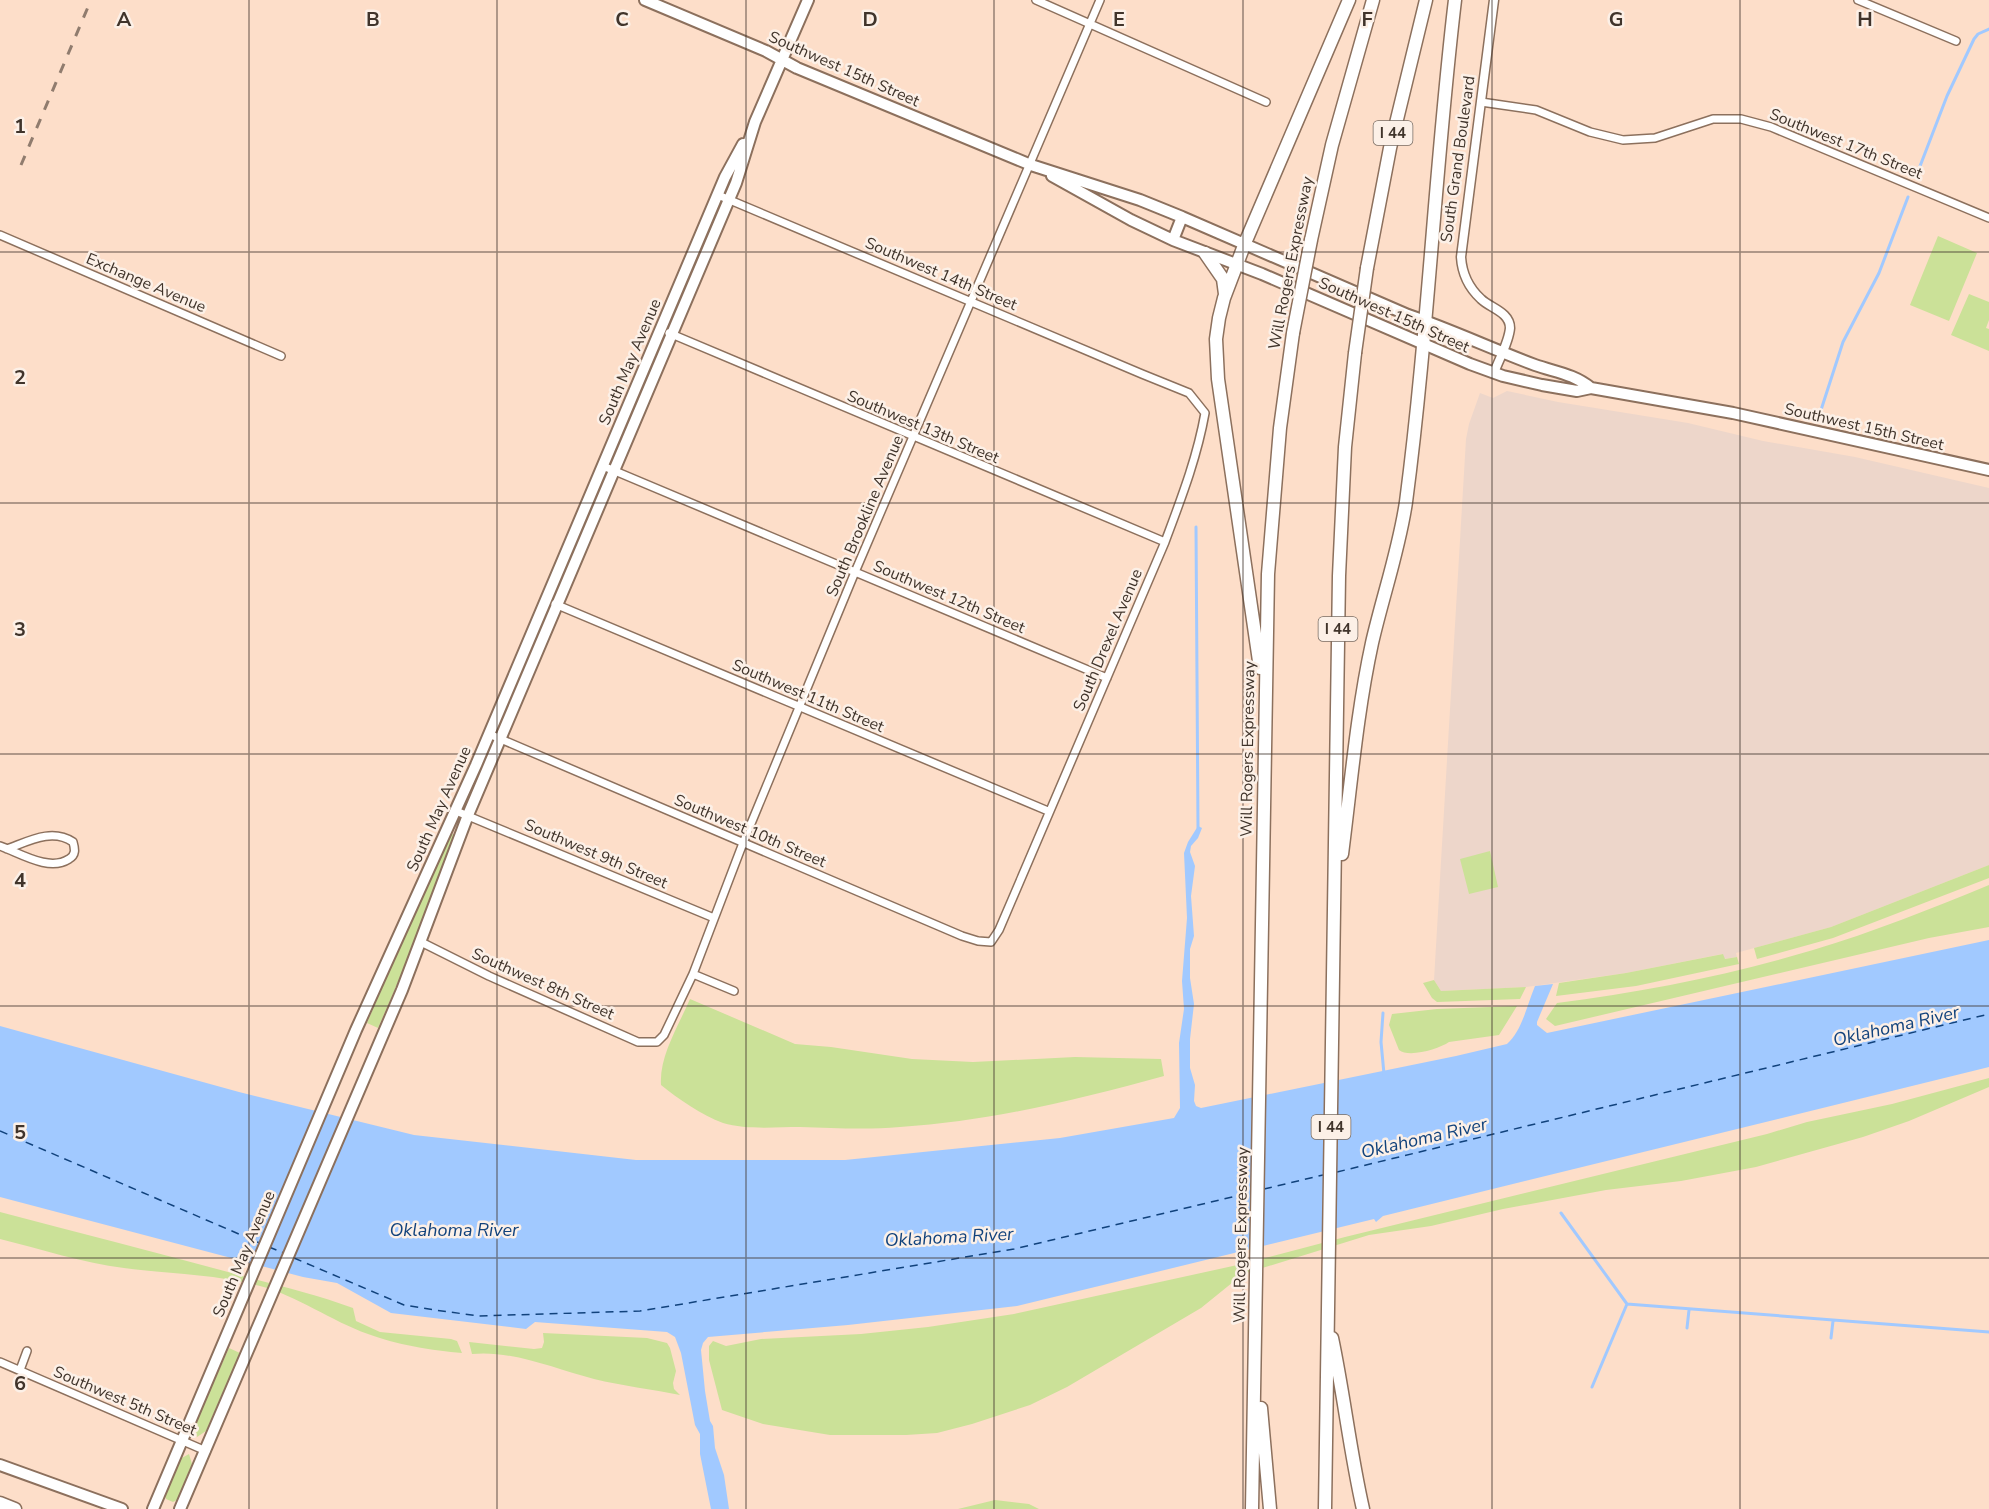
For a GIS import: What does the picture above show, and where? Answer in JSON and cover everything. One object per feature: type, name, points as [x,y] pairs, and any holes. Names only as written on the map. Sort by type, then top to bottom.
[{"type":"highway","points":[[1265,696],[1217,370],[1216,339],[1224,298],[1236,265],[1349,0]]},
{"type":"highway","name":"Will Rogers Expressway","points":[[1252,1509],[1265,696],[1273,492],[1293,333],[1311,240],[1338,124],[1373,0]]},
{"type":"highway","name":"I 44","points":[[1325,1509],[1341,527],[1346,447],[1355,353],[1367,268],[1389,148],[1426,0]]},
{"type":"highway","points":[[1335,906],[1368,668],[1402,526],[1425,320],[1455,0]]},
{"type":"highway","points":[[1205,253],[1223,279],[1224,298]]},
{"type":"highway","points":[[1327,1314],[1363,1509]]},
{"type":"highway","points":[[1256,1356],[1270,1509]]},
{"type":"highway","points":[[1245,1509],[1253,1454]]},
{"type":"highway","points":[[0,1503],[15,1509]]},
{"type":"main road","name":"Southwest 15th Street","points":[[645,0],[797,68],[1031,165],[1140,200],[1502,352],[1535,365],[1580,378],[1591,388]]},
{"type":"main road","name":"South May Avenue","points":[[153,1509],[356,1030],[456,811],[718,195],[755,122],[808,0]]},
{"type":"main road","name":"South May Avenue","points":[[180,1509],[382,1036],[421,942],[468,816],[729,200],[755,122]]},
{"type":"main road","name":"Southwest 15th Street","points":[[1031,165],[1131,220],[1173,240],[1262,274],[1494,373],[1577,391],[1591,388],[1733,413],[1989,470]]},
{"type":"main road","points":[[1173,240],[1182,217]]},
{"type":"main road","points":[[0,1465],[122,1509]]},
{"type":"street","points":[[1036,0],[1266,102]]},
{"type":"street","name":"South Brookline Avenue","points":[[657,1042],[667,1031],[693,974],[743,843],[855,572],[973,302],[1100,0]]},
{"type":"street","name":"South Grand Boulevard","points":[[1494,0],[1461,248],[1461,265],[1467,281],[1479,298],[1504,314],[1508,320],[1510,331],[1494,373]]},
{"type":"street","points":[[1858,0],[1956,41]]},
{"type":"street","name":"Southwest 17th Street","points":[[1481,102],[1536,110],[1590,132],[1623,140],[1655,138],[1713,119],[1752,121],[1989,218]]},
{"type":"street","name":"Southwest 14th Street","points":[[718,195],[1142,374]]},
{"type":"street","name":"Exchange Avenue","points":[[0,236],[281,356]]},
{"type":"street","name":"Southwest 13th Street","points":[[660,330],[1165,542]]},
{"type":"street","name":"South Drexel Avenue","points":[[991,942],[999,930],[1048,811],[1107,678],[1190,477],[1204,413],[1189,393],[1142,374]]},
{"type":"street","name":"Southwest 12th Street","points":[[603,466],[1107,678]]},
{"type":"street","name":"Southwest 11th Street","points":[[546,600],[1048,811]]},
{"type":"street","name":"Southwest 10th Street","points":[[489,734],[962,936],[991,942]]},
{"type":"street","name":"Southwest 9th Street","points":[[456,811],[714,918]]},
{"type":"street","points":[[57,834],[73,842],[75,848],[68,860],[50,863],[4,848],[57,834]]},
{"type":"street","name":"Southwest 8th Street","points":[[421,942],[489,976],[638,1042],[657,1042]]},
{"type":"street","points":[[693,974],[734,991]]},
{"type":"street","points":[[20,1370],[27,1351]]},
{"type":"street","name":"Southwest 5th Street","points":[[0,1362],[206,1451]]},
{"type":"shaded area","points":[[1507,391],[1558,402],[1688,423],[1763,441],[1855,457],[1989,488],[1989,865],[1831,927],[1736,953],[1737,957],[1724,959],[1722,954],[1626,973],[1526,987],[1441,991],[1434,980],[1466,439],[1480,393],[1493,398]]},
{"type":"green space","points":[[1938,236],[1977,253],[1949,321],[1910,305]]},
{"type":"green space","points":[[1969,294],[1989,302],[1989,320],[1986,328],[1989,329],[1989,351],[1951,335]]},
{"type":"green space","points":[[453,834],[455,837],[378,1028],[367,1023],[407,929],[450,835]]},
{"type":"green space","points":[[1490,851],[1498,887],[1469,894],[1460,859]]},
{"type":"green space","points":[[1989,865],[1989,878],[1833,938],[1757,959],[1754,948],[1831,927]]},
{"type":"green space","points":[[1989,885],[1989,927],[1929,938],[1555,1026],[1546,1019],[1557,1003],[1686,982],[1781,959],[1880,928]]},
{"type":"green space","points":[[1723,954],[1725,959],[1737,957],[1739,964],[1636,986],[1556,996],[1559,983],[1626,973]]},
{"type":"green space","points":[[1434,980],[1441,991],[1526,987],[1520,999],[1437,1002],[1423,983]]},
{"type":"green space","points":[[690,999],[795,1044],[912,1059],[973,1062],[1075,1057],[1161,1059],[1164,1076],[1000,1115],[934,1124],[863,1129],[741,1127],[715,1120],[661,1085],[666,1052]]},
{"type":"green space","points":[[1517,1006],[1499,1035],[1449,1042],[1417,1053],[1399,1050],[1389,1025],[1392,1014],[1437,1009]]},
{"type":"green space","points":[[1989,1078],[1989,1087],[1909,1121],[1863,1137],[1756,1167],[1681,1181],[1606,1190],[1503,1209],[1431,1226],[1369,1235],[1243,1274],[1201,1308],[1067,1387],[1030,1405],[937,1433],[830,1435],[763,1424],[722,1410],[709,1360],[709,1346],[713,1341],[726,1346],[761,1339],[861,1334],[928,1327],[1014,1314],[1242,1264]]},
{"type":"green space","points":[[0,1212],[324,1298],[353,1308],[356,1321],[380,1332],[451,1339],[457,1341],[462,1353],[439,1351],[378,1338],[354,1329],[288,1296],[260,1286],[209,1277],[109,1266],[0,1239]]},
{"type":"green space","points":[[543,1333],[647,1338],[667,1343],[676,1371],[674,1389],[680,1395],[615,1384],[534,1361],[503,1355],[472,1354],[469,1342],[534,1349],[542,1348]]},
{"type":"green space","points":[[229,1348],[240,1353],[206,1431],[197,1437],[195,1424]]},
{"type":"green space","points":[[189,1454],[192,1464],[177,1500],[173,1502],[165,1496],[180,1459]]},
{"type":"green space","points":[[995,1500],[1029,1504],[1039,1509],[958,1509]]},
{"type":"water","name":"Oklahoma River","points":[[1198,826],[1202,828],[1190,852],[1195,866],[1191,896],[1194,936],[1190,949],[1190,978],[1194,1004],[1190,1039],[1190,1068],[1195,1085],[1194,1101],[1196,1106],[1201,1108],[1507,1044],[1517,1032],[1535,986],[1553,984],[1537,1022],[1537,1025],[1547,1033],[1989,940],[1989,1067],[1383,1216],[1376,1222],[1374,1219],[1017,1306],[848,1325],[708,1337],[701,1350],[705,1391],[710,1421],[713,1426],[715,1448],[724,1475],[729,1509],[711,1509],[700,1454],[700,1434],[695,1425],[681,1353],[675,1337],[667,1332],[535,1322],[526,1329],[391,1313],[337,1283],[303,1277],[0,1197],[0,1026],[239,1092],[414,1135],[636,1160],[845,1160],[1060,1138],[1174,1118],[1180,1108],[1179,1043],[1184,1009],[1182,981],[1187,918],[1184,853]]},
{"type":"waterway","points":[[1917,174],[1947,96],[1974,39],[1978,34],[1989,29]]},
{"type":"waterway","points":[[1821,410],[1843,342],[1879,273],[1908,197]]},
{"type":"waterway","points":[[1196,527],[1198,828]]},
{"type":"waterway","points":[[1383,1013],[1381,1042],[1384,1074]]},
{"type":"waterway","points":[[1561,1213],[1627,1304],[1989,1332]]},
{"type":"waterway","points":[[1592,1387],[1627,1304]]},
{"type":"waterway","points":[[1687,1328],[1689,1310]]},
{"type":"waterway","points":[[1831,1338],[1833,1321]]},
{"type":"ferry route","points":[[1337,1172],[1989,1014]]},
{"type":"ferry route","points":[[0,1131],[262,1244]]},
{"type":"ferry route","points":[[1264,1189],[1323,1175]]},
{"type":"ferry route","points":[[294,1258],[404,1305],[435,1310],[479,1316],[640,1311],[1014,1249],[1253,1192]]},
{"type":"ferry route","points":[[269,1247],[284,1253]]},
{"type":"railway","points":[[21,165],[91,0]]}]
